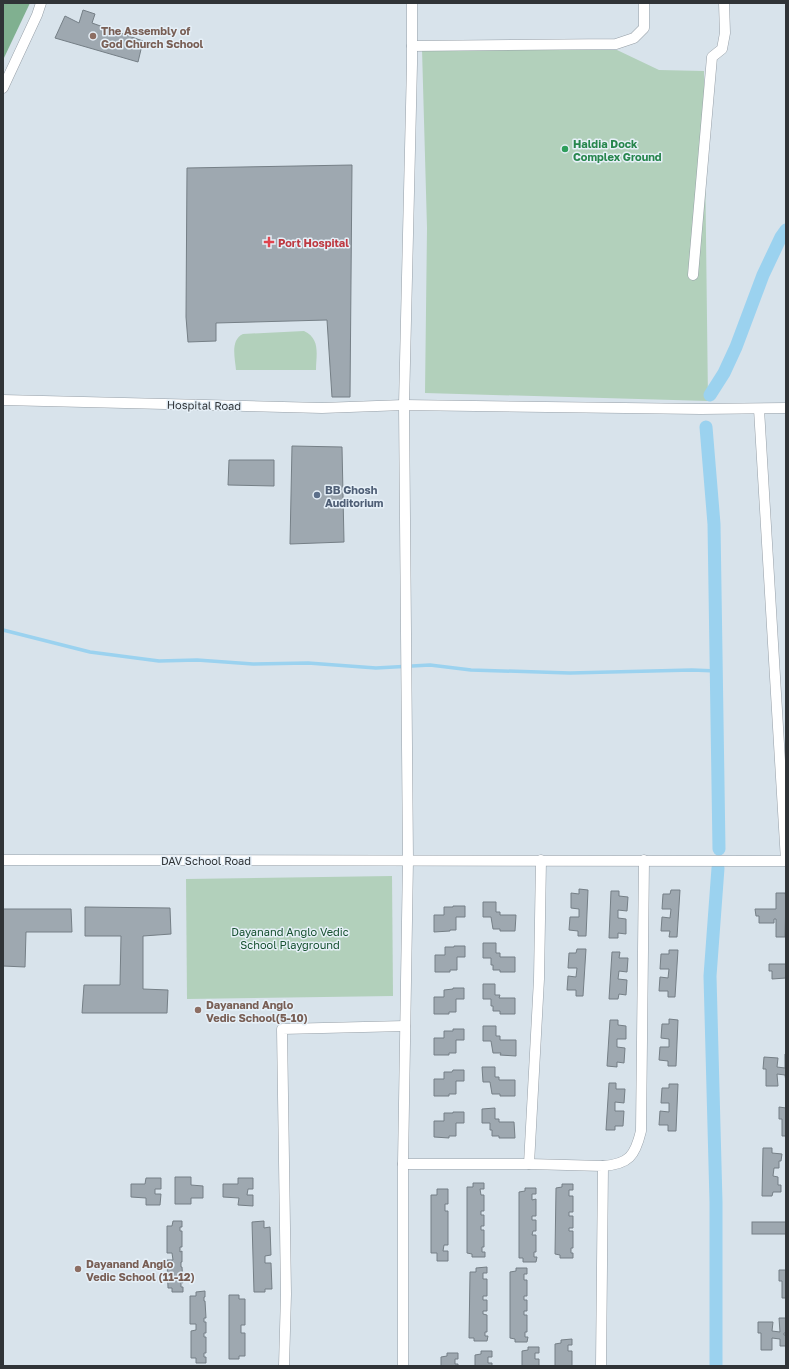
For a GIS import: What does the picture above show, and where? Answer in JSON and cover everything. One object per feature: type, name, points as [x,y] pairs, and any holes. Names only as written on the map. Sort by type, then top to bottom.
[{"type":"street","points":[[3,88],[42,3]]},
{"type":"street","points":[[403,1366],[402,1164],[408,860],[404,405],[412,3]]},
{"type":"street","points":[[412,46],[616,44],[634,38],[644,28],[644,3]]},
{"type":"street","points":[[693,275],[712,57],[722,50],[725,33],[724,3]]},
{"type":"street","name":"Hospital Road","points":[[3,400],[322,408],[404,405],[786,408]]},
{"type":"street","points":[[759,408],[786,861]]},
{"type":"street","name":"DAV School Road","points":[[3,860],[786,861]]},
{"type":"street","points":[[529,1164],[539,980],[541,860]]},
{"type":"street","points":[[402,1164],[529,1164],[603,1166],[623,1162],[632,1156],[637,1145],[640,1132],[644,860]]},
{"type":"street","points":[[284,1366],[286,1294],[282,1028],[405,1026]]},
{"type":"street","points":[[601,1366],[603,1166]]},
{"type":"green space","points":[[3,3],[30,3],[3,60]]},
{"type":"green space","name":"Haldia Dock Complex Ground","points":[[422,49],[617,50],[659,70],[704,71],[708,401],[425,393],[427,228]]},
{"type":"green space","points":[[304,331],[313,338],[315,343],[317,353],[316,370],[236,370],[234,350],[236,340],[243,334]]},
{"type":"green space","name":"Dayanand Anglo Vedic School Playground","points":[[392,876],[393,996],[187,999],[186,879]]},
{"type":"building","points":[[83,10],[95,14],[92,23],[143,41],[138,62],[55,38],[65,16],[79,23]]},
{"type":"building","name":"Port Hospital","points":[[352,165],[350,397],[332,397],[327,320],[216,323],[216,341],[188,342],[186,317],[187,168]]},
{"type":"building","name":"BB Ghosh Auditorium","points":[[292,446],[342,447],[344,542],[290,544]]},
{"type":"building","points":[[229,460],[274,460],[274,486],[228,485]]},
{"type":"building","points":[[579,889],[588,890],[586,936],[578,936],[578,931],[569,930],[570,917],[579,917],[579,909],[571,908],[571,893],[579,894]]},
{"type":"building","points":[[671,890],[680,890],[677,937],[669,937],[670,931],[661,931],[662,917],[670,918],[671,909],[662,909],[663,894],[670,894]]},
{"type":"building","points":[[611,891],[619,891],[619,896],[628,897],[627,911],[618,910],[618,918],[626,919],[626,934],[618,933],[618,938],[609,938]]},
{"type":"building","points":[[776,893],[785,893],[786,897],[785,937],[776,937],[776,919],[774,919],[774,923],[759,923],[759,916],[756,916],[755,909],[776,909]]},
{"type":"building","points":[[483,902],[496,902],[496,912],[500,912],[500,915],[516,915],[515,931],[500,931],[500,929],[493,929],[491,917],[483,917]]},
{"type":"building","points":[[465,906],[465,917],[456,917],[456,930],[434,932],[434,915],[444,915],[444,907]]},
{"type":"building","points":[[85,907],[170,908],[171,934],[143,936],[143,989],[168,990],[167,1013],[82,1013],[84,985],[120,985],[121,936],[85,936]]},
{"type":"building","points":[[3,909],[71,909],[72,932],[26,932],[25,967],[3,966]]},
{"type":"building","points":[[483,943],[496,943],[496,953],[500,953],[500,957],[515,957],[515,972],[500,972],[500,970],[493,970],[491,958],[483,958]]},
{"type":"building","points":[[465,946],[465,957],[457,957],[457,970],[450,970],[450,972],[435,972],[435,955],[445,955],[445,947]]},
{"type":"building","points":[[577,949],[586,949],[583,996],[576,996],[576,990],[567,990],[568,976],[576,977],[577,968],[568,968],[569,953],[576,953]]},
{"type":"building","points":[[669,950],[678,950],[675,997],[668,997],[668,991],[659,991],[660,977],[668,978],[669,969],[660,969],[661,954],[669,954]]},
{"type":"building","points":[[612,952],[620,952],[619,958],[628,958],[627,972],[619,971],[618,979],[627,980],[626,995],[619,994],[618,999],[609,999]]},
{"type":"building","points":[[769,964],[786,964],[786,978],[772,979],[772,971],[769,971]]},
{"type":"building","points":[[483,984],[495,984],[495,995],[500,995],[499,998],[515,998],[515,1014],[500,1014],[500,1011],[493,1011],[491,999],[483,999]]},
{"type":"building","points":[[464,988],[464,999],[456,999],[456,1012],[449,1012],[449,1014],[434,1014],[434,997],[444,997],[444,990]]},
{"type":"building","points":[[669,1019],[678,1020],[676,1066],[668,1066],[668,1061],[659,1060],[660,1047],[669,1047],[669,1039],[661,1038],[662,1024],[669,1024]]},
{"type":"building","points":[[610,1020],[618,1020],[618,1025],[626,1026],[626,1039],[617,1039],[617,1047],[625,1048],[624,1063],[617,1062],[617,1067],[607,1066]]},
{"type":"building","points":[[483,1026],[496,1026],[496,1036],[500,1036],[500,1040],[516,1040],[516,1056],[493,1053],[491,1041],[483,1041]]},
{"type":"building","points":[[453,1029],[464,1029],[464,1040],[456,1040],[456,1053],[449,1053],[449,1055],[434,1055],[434,1038],[444,1038],[444,1031],[453,1031]]},
{"type":"building","points":[[785,1054],[786,1082],[785,1075],[777,1074],[778,1086],[766,1086],[766,1069],[763,1069],[764,1057],[778,1058],[777,1067],[785,1068]]},
{"type":"building","points":[[482,1067],[495,1067],[495,1077],[499,1077],[499,1080],[515,1080],[515,1096],[500,1096],[500,1094],[492,1094],[490,1082],[483,1082]]},
{"type":"building","points":[[453,1070],[464,1070],[464,1081],[456,1081],[456,1094],[449,1094],[449,1096],[434,1096],[434,1079],[444,1079],[444,1072],[452,1072]]},
{"type":"building","points":[[609,1083],[616,1083],[616,1089],[625,1089],[624,1103],[615,1102],[615,1111],[624,1111],[623,1126],[615,1126],[615,1130],[606,1130]]},
{"type":"building","points":[[669,1084],[678,1084],[676,1131],[668,1131],[668,1125],[659,1125],[660,1111],[669,1112],[669,1103],[661,1103],[662,1088],[669,1088]]},
{"type":"building","points":[[779,1107],[786,1108],[786,1136],[782,1136],[782,1119],[779,1119]]},
{"type":"building","points":[[495,1108],[495,1119],[499,1119],[499,1122],[514,1122],[515,1138],[499,1138],[499,1136],[492,1136],[490,1123],[482,1123],[482,1109]]},
{"type":"building","points":[[464,1112],[464,1123],[456,1123],[456,1136],[449,1136],[449,1138],[434,1137],[434,1121],[444,1121],[444,1113]]},
{"type":"building","points":[[763,1148],[772,1148],[772,1153],[782,1154],[781,1161],[779,1161],[779,1168],[774,1168],[773,1176],[778,1177],[778,1185],[781,1185],[781,1192],[773,1192],[772,1196],[762,1196]]},
{"type":"building","points":[[175,1177],[191,1177],[191,1185],[203,1186],[203,1198],[191,1198],[191,1204],[175,1204]]},
{"type":"building","points":[[146,1178],[161,1178],[161,1189],[155,1189],[155,1194],[161,1194],[160,1205],[146,1205],[146,1198],[131,1197],[131,1184],[145,1184]]},
{"type":"building","points":[[238,1178],[253,1178],[253,1189],[248,1189],[247,1195],[253,1195],[253,1206],[238,1205],[239,1198],[223,1197],[223,1184],[238,1184]]},
{"type":"building","points":[[473,1183],[484,1183],[484,1189],[480,1189],[481,1195],[484,1195],[484,1211],[481,1211],[481,1215],[484,1215],[484,1226],[481,1226],[481,1230],[484,1230],[484,1247],[482,1247],[482,1252],[485,1252],[485,1257],[472,1257],[472,1254],[467,1253],[467,1187],[473,1187]]},
{"type":"building","points":[[562,1184],[573,1184],[573,1190],[569,1190],[569,1196],[573,1196],[573,1212],[569,1212],[569,1216],[573,1216],[573,1228],[569,1228],[569,1231],[573,1231],[573,1248],[571,1248],[571,1253],[573,1253],[573,1258],[560,1258],[560,1255],[555,1254],[556,1188],[562,1187]]},
{"type":"building","points":[[525,1188],[536,1188],[536,1194],[532,1194],[532,1200],[536,1199],[536,1216],[532,1216],[532,1220],[536,1220],[536,1231],[533,1231],[532,1235],[536,1235],[536,1252],[534,1252],[534,1257],[537,1257],[536,1262],[523,1262],[523,1258],[519,1258],[519,1192],[525,1191]]},
{"type":"building","points":[[437,1189],[448,1189],[448,1204],[445,1204],[445,1211],[448,1211],[448,1245],[444,1245],[443,1251],[448,1251],[448,1261],[437,1261],[437,1253],[431,1253],[431,1195],[437,1195]]},
{"type":"building","points":[[173,1221],[182,1221],[180,1231],[182,1231],[182,1247],[180,1247],[180,1252],[182,1251],[181,1267],[183,1283],[181,1282],[181,1287],[183,1287],[183,1292],[172,1292],[172,1288],[168,1288],[167,1260],[173,1260],[172,1253],[167,1253],[167,1226],[172,1226]]},
{"type":"building","points":[[264,1221],[264,1228],[270,1227],[271,1255],[265,1256],[265,1263],[271,1263],[272,1289],[265,1289],[265,1292],[254,1292],[252,1222]]},
{"type":"building","points":[[752,1222],[786,1222],[786,1234],[752,1234]]},
{"type":"building","points":[[487,1267],[487,1273],[483,1273],[483,1279],[487,1279],[487,1296],[483,1296],[483,1300],[487,1300],[487,1311],[483,1311],[483,1314],[487,1315],[487,1332],[485,1332],[485,1336],[488,1336],[487,1341],[474,1341],[474,1338],[469,1338],[470,1272],[476,1272],[476,1268]]},
{"type":"building","points":[[516,1268],[527,1268],[527,1274],[524,1274],[524,1280],[527,1280],[527,1296],[524,1296],[524,1300],[527,1300],[527,1311],[524,1311],[524,1315],[527,1315],[527,1332],[525,1332],[525,1337],[528,1337],[527,1342],[515,1342],[515,1339],[510,1338],[510,1272],[516,1271]]},
{"type":"building","points":[[779,1270],[786,1270],[786,1298],[782,1298],[782,1281],[779,1281]]},
{"type":"building","points":[[205,1291],[204,1301],[206,1318],[204,1318],[204,1322],[206,1322],[206,1333],[204,1333],[204,1337],[206,1337],[206,1353],[204,1353],[204,1357],[206,1357],[206,1363],[196,1363],[196,1358],[191,1358],[191,1331],[196,1330],[196,1324],[190,1324],[190,1296],[196,1296],[196,1292]]},
{"type":"building","points":[[229,1295],[239,1295],[239,1299],[245,1299],[245,1325],[241,1325],[241,1333],[245,1333],[245,1356],[239,1356],[239,1359],[229,1359]]},
{"type":"building","points":[[779,1318],[786,1318],[786,1333],[784,1333],[784,1335],[786,1335],[786,1346],[780,1346],[780,1339],[772,1338],[772,1350],[761,1350],[761,1333],[758,1333],[758,1322],[773,1322],[772,1331],[780,1332]]},
{"type":"building","points":[[572,1339],[572,1345],[568,1345],[568,1351],[572,1351],[572,1366],[555,1366],[555,1344],[561,1343],[561,1340]]},
{"type":"building","points":[[528,1347],[539,1347],[539,1353],[535,1353],[535,1359],[539,1359],[539,1366],[522,1366],[522,1351],[528,1350]]},
{"type":"building","points":[[481,1351],[492,1351],[492,1357],[488,1357],[488,1363],[492,1363],[492,1366],[475,1366],[475,1355],[481,1354]]},
{"type":"building","points":[[447,1353],[458,1353],[458,1359],[455,1359],[455,1364],[458,1364],[458,1366],[441,1366],[441,1357],[447,1356]]},
{"type":"waterway","points":[[710,395],[724,373],[736,347],[763,275],[781,237],[786,230]]},
{"type":"waterway","points":[[706,427],[714,524],[719,849]]},
{"type":"waterway","points":[[3,630],[90,652],[159,661],[197,660],[253,664],[308,663],[376,668],[430,665],[471,670],[570,673],[692,670],[717,671]]},
{"type":"waterway","points":[[716,1366],[716,1202],[710,976],[718,868]]},
{"type":"place","name":"The Assembly of God Church School","points":[[93,36]]},
{"type":"place","name":"Haldia Dock Complex Ground","points":[[565,149]]},
{"type":"place","name":"Port Hospital","points":[[269,242]]},
{"type":"place","name":"BB Ghosh Auditorium","points":[[317,495]]},
{"type":"place","name":"Dayanand Anglo Vedic School(5-10)","points":[[198,1010]]},
{"type":"place","name":"Dayanand Anglo Vedic School (11-12)","points":[[78,1269]]}]
